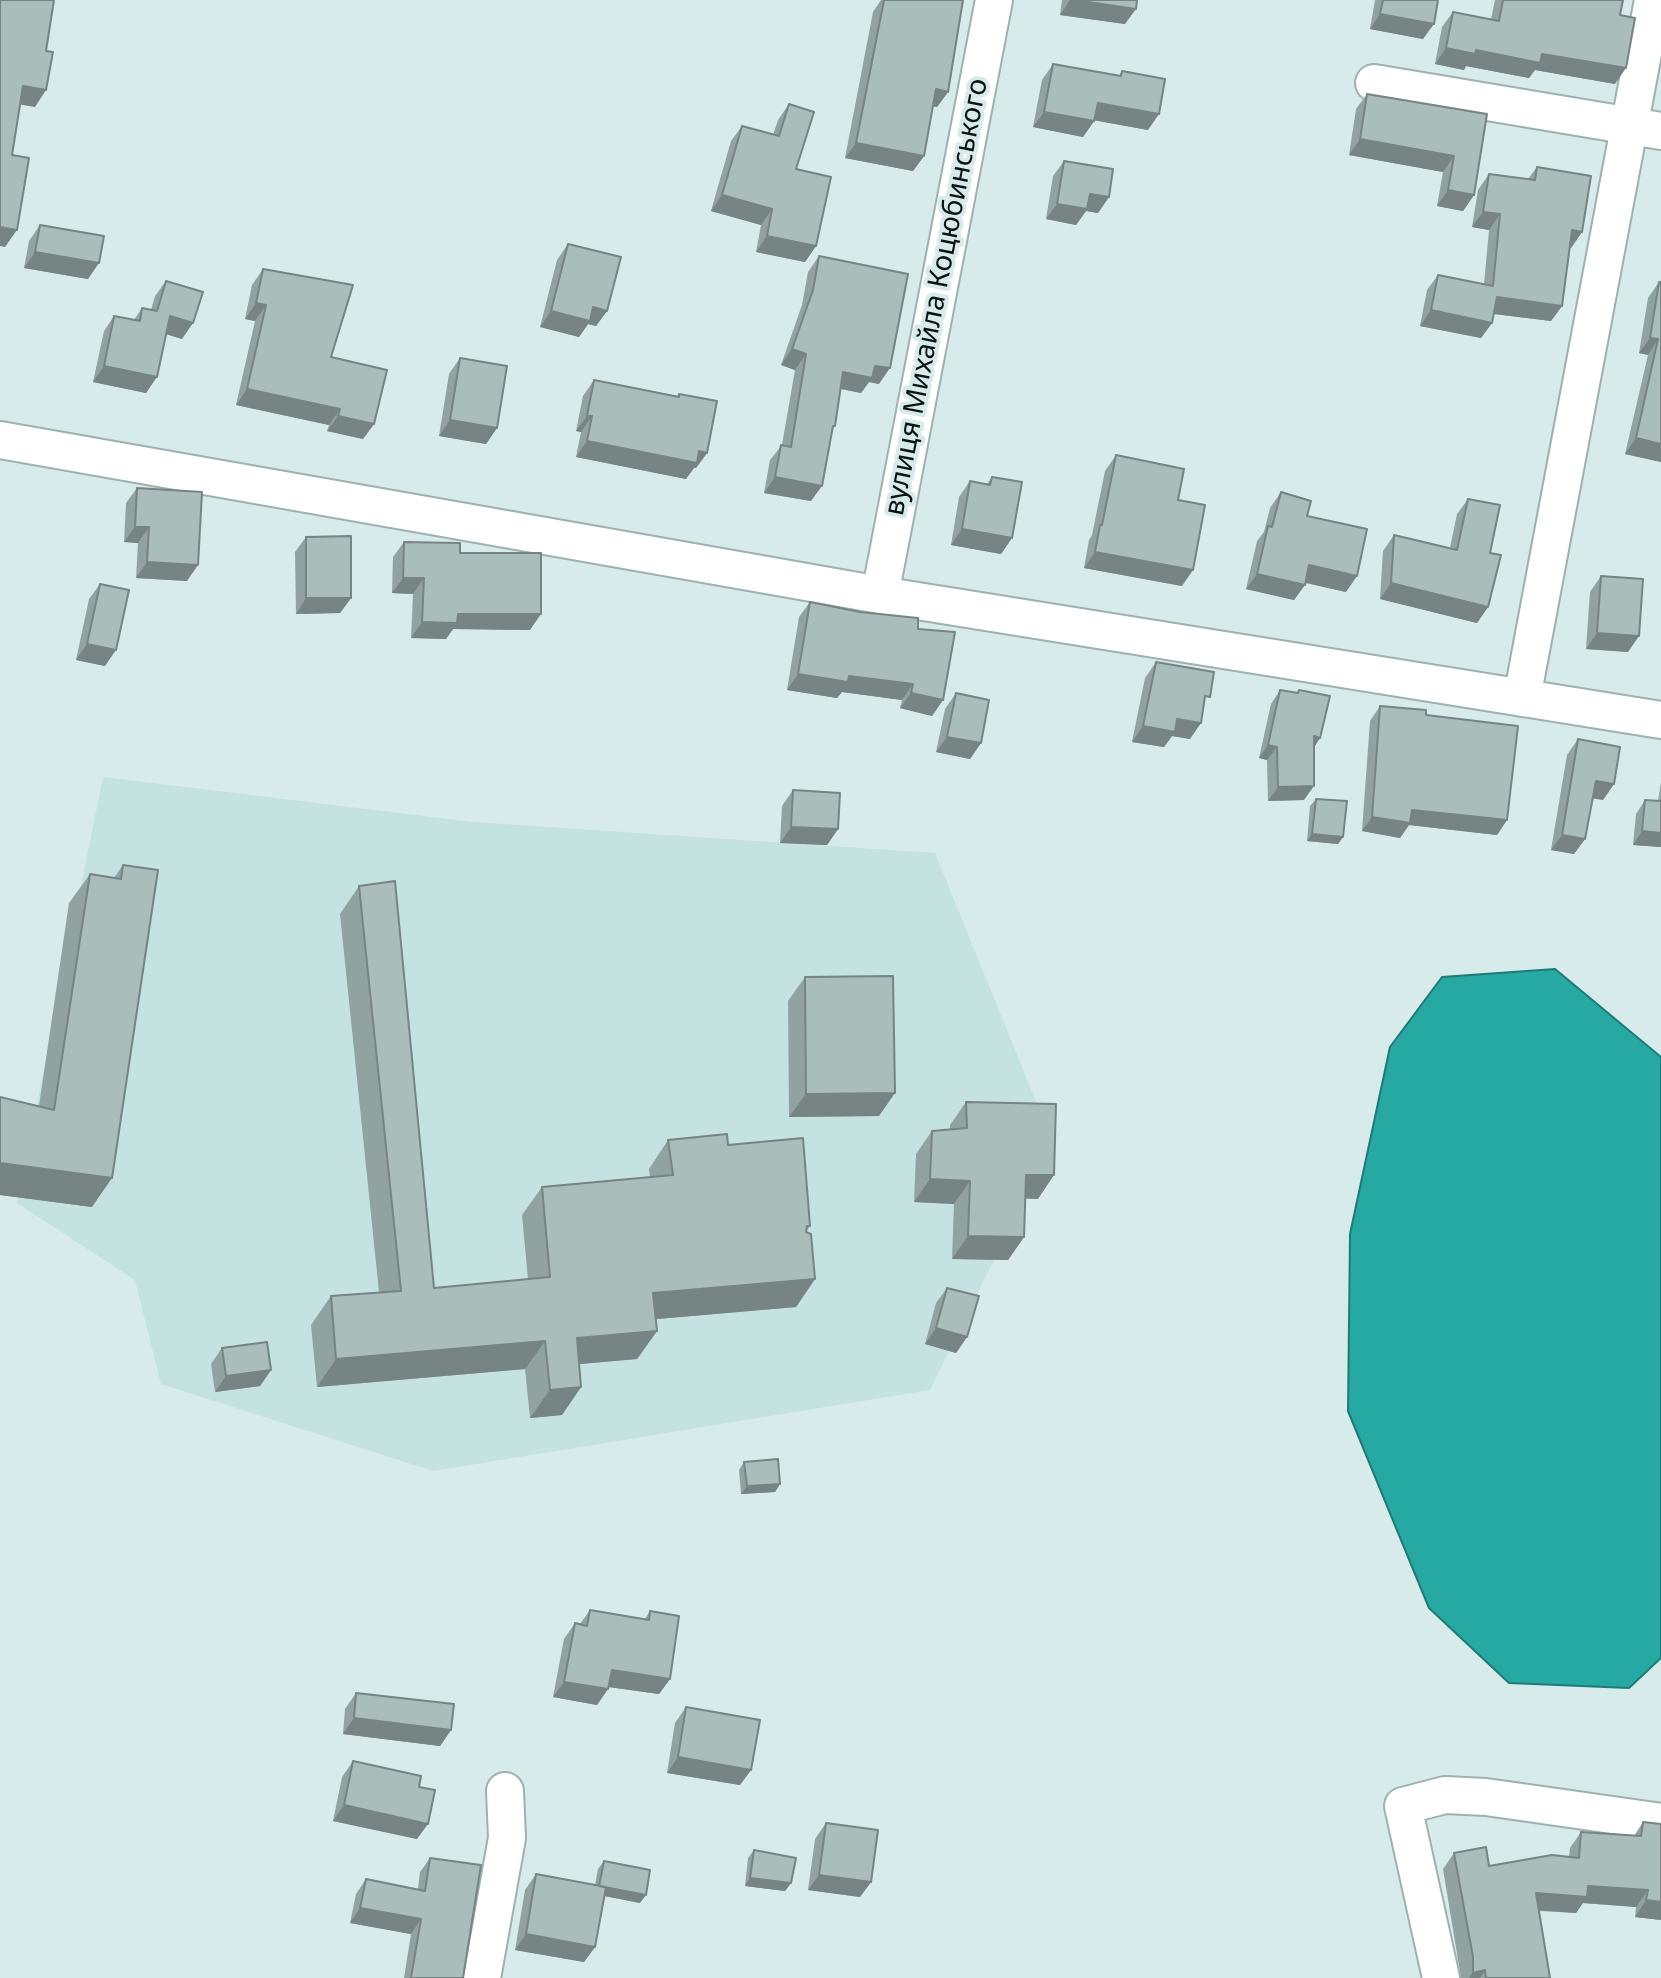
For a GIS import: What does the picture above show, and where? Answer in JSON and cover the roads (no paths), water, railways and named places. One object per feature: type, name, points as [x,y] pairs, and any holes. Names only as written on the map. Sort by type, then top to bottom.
[{"type":"street","name":"вулиця Михайла Коцюбинського","points":[[880,595],[994,0]]},
{"type":"street","points":[[1522,698],[1644,128],[1653,0]]},
{"type":"street","points":[[1374,83],[1644,128]]},
{"type":"street","points":[[0,440],[880,595],[1661,720]]},
{"type":"street","points":[[482,1978],[507,1838],[505,1791]]},
{"type":"street","points":[[1441,1978],[1403,1806],[1445,1795],[1486,1797],[1661,1822]]},
{"type":"water","points":[[1555,969],[1661,1057],[1661,1658],[1629,1688],[1509,1683],[1429,1608],[1348,1411],[1350,1234],[1390,1047],[1442,977]]}]
